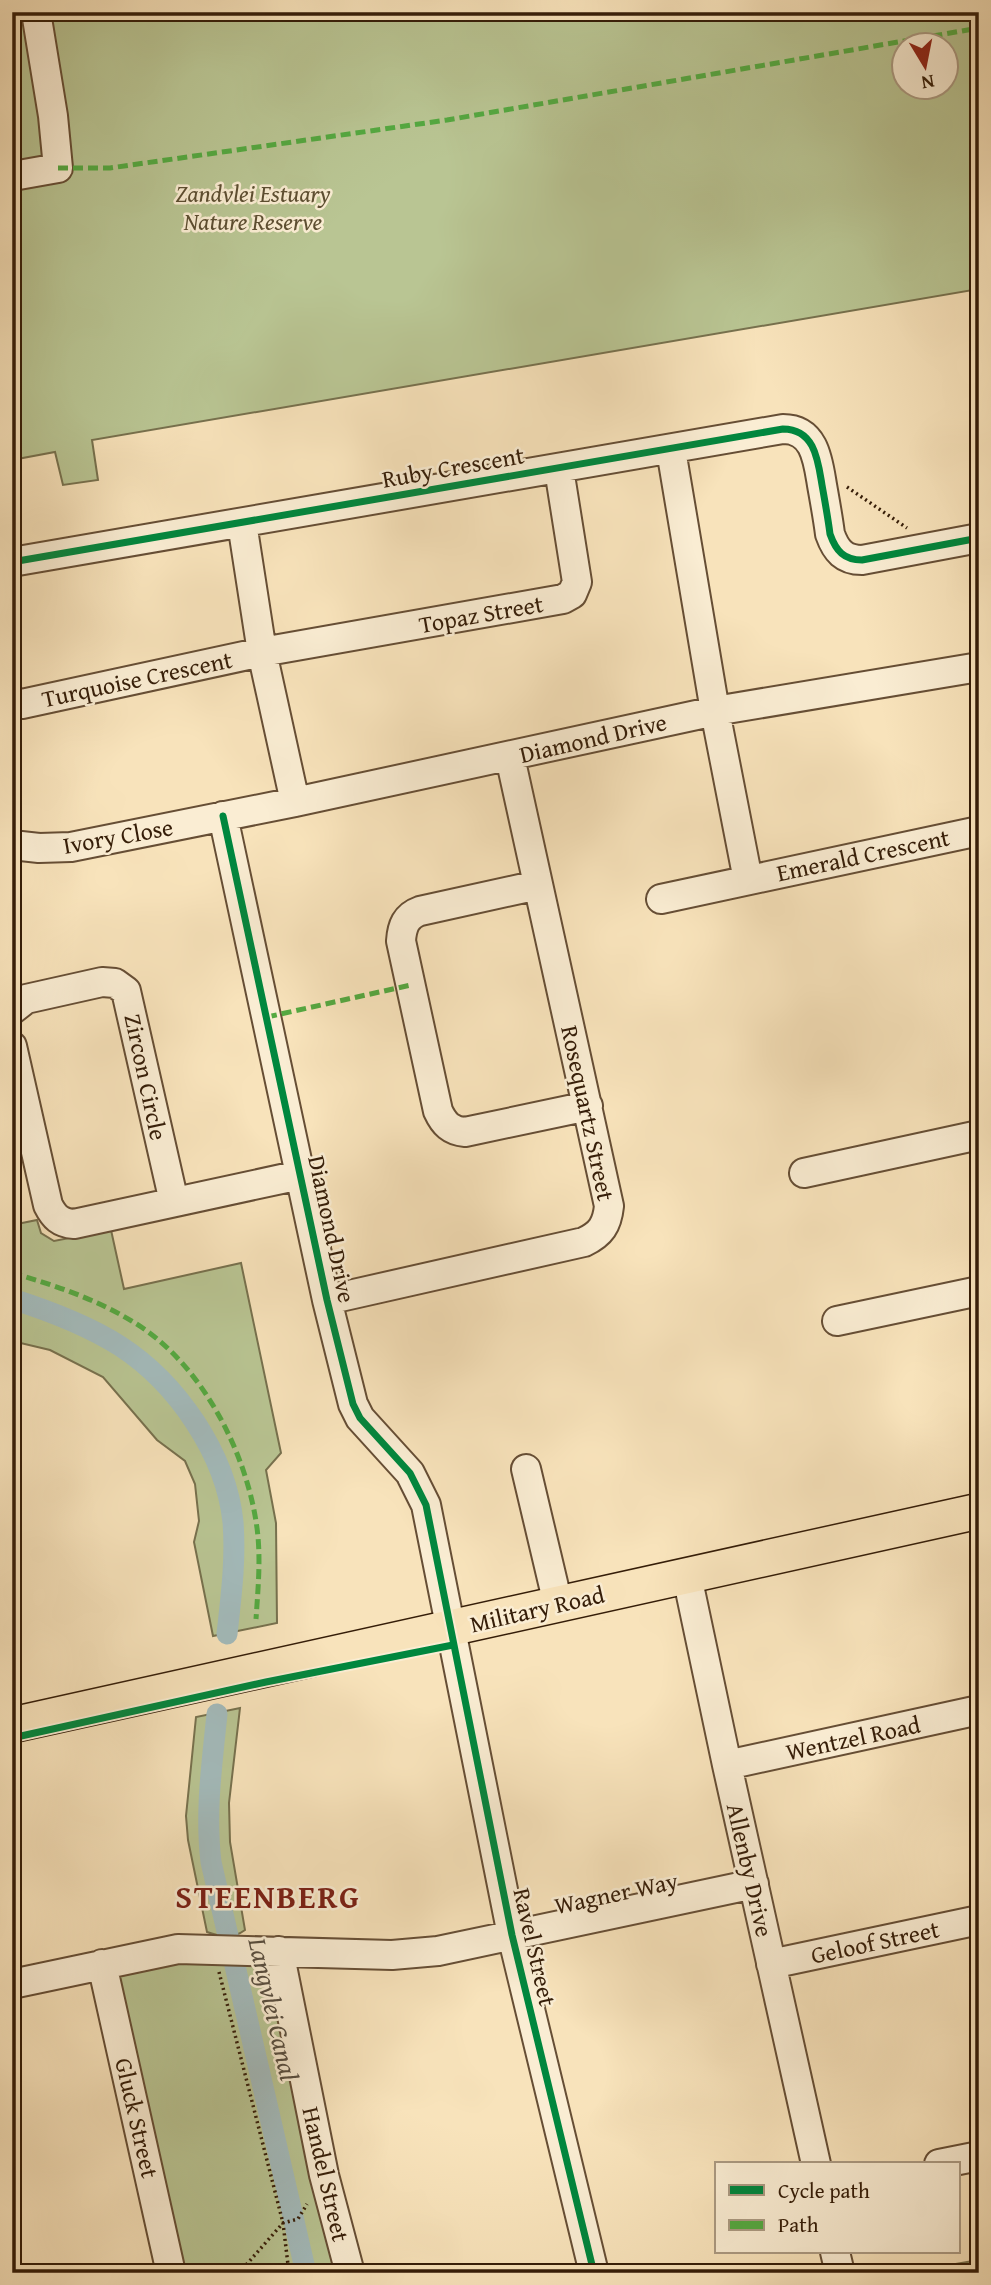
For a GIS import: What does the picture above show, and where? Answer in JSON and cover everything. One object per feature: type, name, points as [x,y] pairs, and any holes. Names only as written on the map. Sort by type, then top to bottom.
[{"type":"main road","name":"Military Road","points":[[12,1724],[979,1511]]},
{"type":"street","points":[[13,176],[58,168],[53,116],[36,12]]},
{"type":"street","name":"Ruby Crescent","points":[[242,523],[790,429],[808,440],[817,456]]},
{"type":"street","points":[[671,450],[715,711]]},
{"type":"street","points":[[817,456],[830,534],[837,550],[847,558],[862,560],[979,538]]},
{"type":"street","name":"Topaz Street","points":[[262,652],[557,601],[566,597],[575,590],[577,582],[559,469]]},
{"type":"street","points":[[12,562],[242,523],[262,652],[295,802]]},
{"type":"street","name":"Turquoise Crescent","points":[[12,703],[22,704],[262,652]]},
{"type":"street","name":"Diamond Drive","points":[[451,1628],[426,1506],[410,1473],[356,1411],[327,1300],[223,816],[510,757],[715,711],[979,667]]},
{"type":"street","name":"Emerald Crescent","points":[[715,711],[748,880]]},
{"type":"street","name":"Rosequartz Street","points":[[327,1300],[584,1242],[604,1228],[609,1206],[510,757]]},
{"type":"street","name":"Ivory Close","points":[[12,845],[71,847],[223,816]]},
{"type":"street","name":"Emerald Crescent","points":[[661,899],[979,831]]},
{"type":"street","points":[[538,885],[420,911],[410,916],[405,923],[401,941],[438,1111],[451,1128],[465,1132],[588,1106]]},
{"type":"street","name":"Zircon Circle","points":[[12,1010],[26,999],[102,982],[116,983],[126,991],[174,1202]]},
{"type":"street","points":[[12,1046],[45,1195],[54,1216],[64,1223],[74,1224],[300,1175]]},
{"type":"street","points":[[804,1172],[979,1136]]},
{"type":"street","points":[[837,1321],[979,1291]]},
{"type":"street","points":[[526,1469],[558,1604]]},
{"type":"street","name":"Allenby Drive","points":[[687,1576],[816,2162]]},
{"type":"street","name":"Ravel Street","points":[[451,1628],[512,1935],[594,2273]]},
{"type":"street","name":"Wentzel Road","points":[[727,1765],[979,1710]]},
{"type":"street","name":"Wagner Way","points":[[12,1983],[178,1949],[416,1954],[754,1884]]},
{"type":"street","name":"Geloof Street","points":[[771,1964],[979,1920]]},
{"type":"street","name":"Handel Street","points":[[279,1951],[324,2175],[350,2273]]},
{"type":"street","name":"Gluck Street","points":[[102,1964],[171,2273]]},
{"type":"street","points":[[949,2162],[979,2156]]},
{"type":"street","points":[[835,2254],[840,2273]]},
{"type":"path","points":[[817,456],[832,476],[913,532],[918,550]]},
{"type":"path","points":[[226,1949],[283,2222],[289,2273]]},
{"type":"path","points":[[239,2273],[283,2222],[298,2218]]},
{"type":"green space","name":"Zandvlei Estuary Nature Reserve","points":[[12,12],[979,12],[979,289],[92,440],[98,480],[63,485],[55,452],[12,460]]},
{"type":"green space","points":[[37,1220],[41,1233],[54,1241],[111,1230],[124,1289],[241,1263],[281,1453],[266,1470],[276,1523],[277,1623],[213,1636],[194,1542],[199,1521],[195,1484],[185,1461],[157,1440],[103,1377],[50,1350],[12,1341],[12,1225]]},
{"type":"green space","points":[[240,1708],[229,1803],[230,1842],[245,1930],[236,1935],[222,1936],[207,1932],[188,1840],[186,1816],[196,1717]]},
{"type":"green space","points":[[174,1957],[266,1964],[273,1968],[345,2273],[179,2273],[119,1979],[123,1973]]},
{"type":"green space","points":[[979,2260],[979,2273],[933,2273],[932,2268]]},
{"type":"waterway","name":"Langvlei Canal","points":[[12,1299],[68,1319],[120,1346],[161,1380],[195,1422],[220,1471],[233,1522],[233,1564],[227,1634]]},
{"type":"waterway","name":"Langvlei Canal","points":[[217,1714],[209,1806],[211,1862],[306,2273]]},
{"type":"marked path","points":[[58,168],[110,168],[447,120],[979,28]]},
{"type":"marked path","points":[[267,1017],[411,985]]},
{"type":"marked path","points":[[12,1273],[76,1294],[135,1323],[181,1362],[200,1386],[232,1441],[252,1499],[259,1551],[256,1619]]},
{"type":"cycle path","points":[[12,562],[783,429],[802,434],[813,448],[819,466],[830,534],[838,550],[846,556],[862,560],[979,538]]},
{"type":"cycle path","points":[[223,816],[327,1300],[353,1404],[360,1418],[410,1473],[426,1505],[512,1935],[594,2273]]},
{"type":"cycle path","points":[[12,1738],[266,1682],[453,1645]]},
{"type":"district","name":"STEENBERG","points":[[268,1896]]}]
